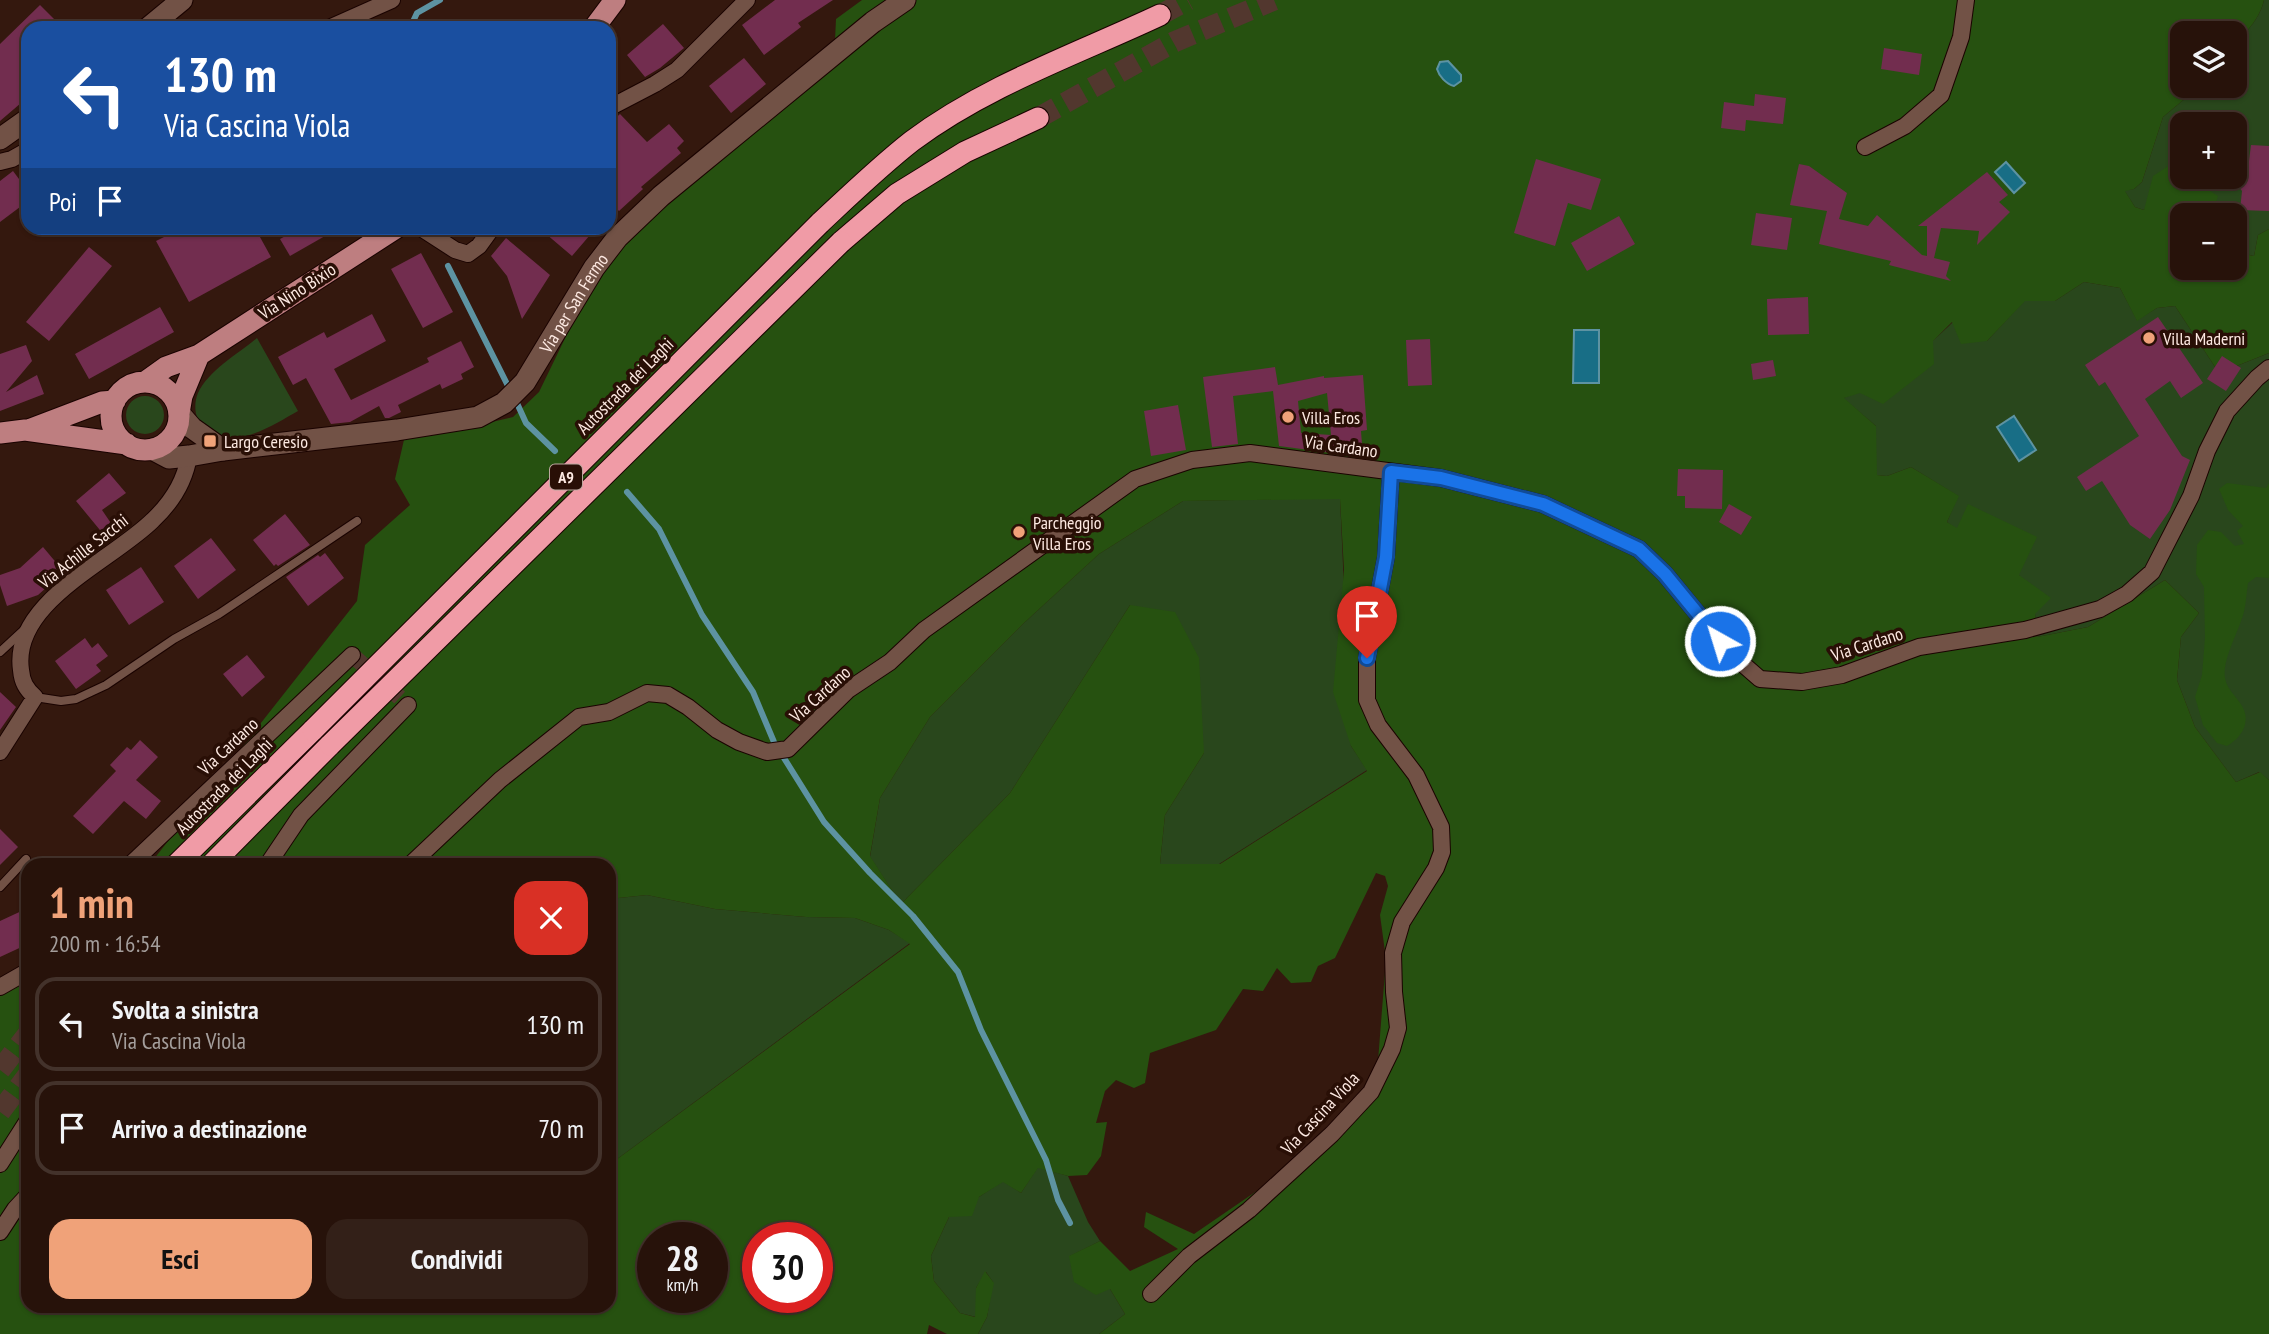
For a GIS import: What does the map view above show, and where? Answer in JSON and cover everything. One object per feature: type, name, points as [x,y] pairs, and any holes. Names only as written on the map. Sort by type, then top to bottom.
[{"type":"highway","name":"Autostrada dei Laghi","points":[[183,858],[820,223],[913,141],[971,103],[1160,15]]},
{"type":"highway","name":"A9","points":[[218,858],[841,242],[909,187],[965,152],[1038,118]]},
{"type":"main road","points":[[156,21],[182,0]]},
{"type":"main road","points":[[599,21],[615,0]]},
{"type":"main road","name":"Via per San Fermo","points":[[152,449],[169,458],[397,430],[478,417],[504,403],[525,382],[594,268],[617,238],[672,187],[873,22],[905,0]]},
{"type":"main road","points":[[0,139],[21,124]]},
{"type":"main road","name":"Via Nino Bixio","points":[[145,382],[166,366],[199,355],[385,235]]},
{"type":"main road","points":[[199,355],[182,396],[178,413],[176,428],[170,439],[152,449],[138,449],[119,438],[112,423],[115,401],[128,387],[145,382],[154,383],[167,390],[175,400],[178,413],[192,428],[223,450]]},
{"type":"main road","points":[[0,433],[25,430],[102,402],[115,401]]},
{"type":"main road","points":[[25,430],[127,444]]},
{"type":"street","points":[[345,21],[392,0]]},
{"type":"street","points":[[616,104],[677,70],[747,0]]},
{"type":"street","points":[[1865,147],[1905,126],[1941,95],[1961,37],[1966,0]]},
{"type":"street","points":[[0,162],[21,154]]},
{"type":"street","points":[[432,235],[455,250],[468,254],[479,246],[487,235]]},
{"type":"street","name":"Via Cardano","points":[[417,858],[500,780],[579,717],[609,712],[647,693],[668,695],[717,730],[739,742],[767,752],[788,748],[848,690],[890,662],[924,630],[1135,479],[1192,460],[1250,453],[1441,478],[1543,504],[1639,549],[1665,574],[1729,652],[1760,679],[1802,682],[1842,675],[1919,648],[2025,630],[2100,609],[2127,594],[2152,572],[2191,496],[2207,451],[2227,411],[2257,377],[2269,368]]},
{"type":"street","name":"Via Achille Sacchi","points":[[35,696],[28,691],[22,680],[19,655],[29,626],[40,610],[153,520],[186,476],[189,456]]},
{"type":"street","name":"Via Cascina Viola","points":[[1151,1294],[1189,1256],[1249,1210],[1332,1134],[1371,1091],[1392,1049],[1398,1028],[1393,953],[1402,922],[1436,868],[1442,852],[1441,827],[1416,775],[1378,724],[1367,700],[1367,658],[1386,557],[1391,472]]},
{"type":"street","name":"Via Cardano","points":[[137,858],[352,655]]},
{"type":"street","points":[[0,752],[35,696]]},
{"type":"street","points":[[272,858],[301,815],[408,705]]},
{"type":"street","points":[[0,987],[21,975]]},
{"type":"street","points":[[0,1164],[21,1131]]},
{"type":"street","points":[[0,1232],[21,1203]]},
{"type":"lane","points":[[35,696],[47,700],[76,699],[106,685],[174,639],[219,614],[356,521]]},
{"type":"lane","points":[[0,652],[29,626]]},
{"type":"lane","points":[[0,887],[21,864]]},
{"type":"green space","points":[[862,0],[2264,0],[2260,12],[2247,30],[2247,21],[2170,21],[2170,98],[2186,98],[2163,117],[2142,182],[2134,189],[2125,191],[2135,207],[2144,210],[2153,176],[2170,165],[2170,189],[2207,189],[2218,196],[2216,203],[2170,203],[2170,280],[2247,280],[2247,255],[2254,256],[2258,235],[2269,229],[2269,353],[2219,373],[2175,306],[2157,308],[2137,321],[2120,288],[2084,282],[2055,301],[2025,301],[1987,341],[1961,344],[1952,322],[1933,341],[1934,364],[1883,404],[1860,393],[1844,398],[1876,426],[1877,475],[1887,476],[1911,467],[1959,496],[1947,522],[1957,528],[1968,504],[2037,537],[2019,575],[2051,598],[2035,614],[2037,637],[2088,627],[2165,580],[2199,613],[2181,637],[2177,680],[2195,727],[2236,782],[2260,772],[2269,780],[2269,1334],[1099,1334],[1125,1314],[1110,1289],[1096,1295],[1074,1282],[1069,1256],[1100,1241],[1130,1271],[1178,1249],[1144,1227],[1146,1212],[1194,1234],[1274,1179],[1363,1096],[1378,1061],[1386,959],[1380,915],[1388,886],[1385,876],[1376,873],[1335,958],[1318,966],[1311,982],[1291,983],[1277,968],[1263,991],[1243,989],[1216,1030],[1150,1053],[1145,1083],[1134,1088],[1116,1080],[1105,1091],[1096,1123],[1107,1122],[1101,1156],[1087,1175],[1068,1176],[1038,1168],[1021,1193],[1003,1182],[979,1197],[972,1216],[949,1217],[931,1256],[934,1281],[960,1313],[975,1317],[976,1288],[985,1271],[994,1283],[987,1317],[978,1334],[947,1334],[929,1325],[927,1334],[0,1334],[0,995],[21,982],[21,1313],[616,1313],[616,1160],[910,944],[889,930],[855,918],[806,917],[715,909],[647,895],[616,898],[616,858],[155,858],[357,601],[365,545],[410,505],[395,479],[406,431],[449,432],[513,417],[539,392],[571,326],[628,232],[834,62],[836,19]],"holes":[[[1340,499],[1344,570],[1333,692],[1351,746],[1367,771],[1220,864],[1160,864],[1165,815],[1204,753],[1199,658],[1175,612],[1130,605],[1010,793],[901,904],[870,856],[880,798],[930,717],[1024,623],[1099,554],[1183,501]]]},
{"type":"green space","points":[[2264,0],[2269,0],[2269,229],[2258,235],[2254,256],[2247,255],[2247,203],[2214,203],[2203,189],[2247,189],[2247,112],[2170,112],[2170,170],[2144,210],[2135,207],[2124,190],[2134,189],[2142,182],[2163,117],[2186,98],[2247,98],[2247,30],[2260,12]]},
{"type":"green space","points":[[2084,282],[2120,288],[2137,320],[2157,308],[2175,306],[2219,373],[2269,353],[2269,780],[2259,772],[2236,782],[2195,727],[2177,680],[2181,637],[2199,613],[2165,580],[2088,627],[2037,637],[2035,614],[2019,575],[1947,522],[1958,496],[1911,467],[1887,476],[1876,475],[1876,426],[1843,398],[1857,393],[1901,366],[1953,322],[1987,341],[2025,300],[2055,301]]},
{"type":"green space","points":[[257,338],[298,411],[250,435],[224,438],[201,424],[195,405],[198,393],[216,370]]},
{"type":"green space","points":[[145,396],[159,401],[164,415],[159,429],[145,434],[131,429],[126,415],[131,401]]},
{"type":"green space","points":[[2227,483],[2266,488],[2269,483],[2269,578],[2256,577],[2248,583],[2244,612],[2226,664],[2226,683],[2242,706],[2246,721],[2236,740],[2227,746],[2217,743],[2203,725],[2195,697],[2202,675],[2205,638],[2204,587],[2196,574],[2197,545],[2208,530],[2221,532],[2235,546],[2244,544],[2237,531],[2243,526],[2228,510],[2219,489]]},
{"type":"green space","points":[[1340,498],[1351,746],[1367,770],[1219,864],[1160,864],[1165,815],[1204,753],[1130,605],[1010,793],[901,904],[870,857],[880,798],[930,717],[1024,623],[1099,554],[1183,501]]},
{"type":"green space","points":[[647,895],[715,909],[806,917],[855,918],[889,930],[910,943],[616,1160],[616,898]]},
{"type":"green space","points":[[1038,1167],[1068,1176],[1088,1222],[1100,1241],[1070,1256],[1110,1289],[1125,1314],[1099,1334],[978,1334],[987,1317],[993,1282],[986,1272],[976,1288],[976,1317],[960,1313],[934,1281],[931,1256],[949,1217],[1003,1181],[1021,1193]]},
{"type":"water","points":[[1448,61],[1461,75],[1461,81],[1454,86],[1443,79],[1437,69],[1440,62]]},
{"type":"water","points":[[2006,162],[2025,183],[2014,193],[1995,172]]},
{"type":"water","points":[[1574,330],[1599,330],[1599,383],[1573,383]]},
{"type":"water","points":[[2014,416],[2036,450],[2019,461],[1997,427]]},
{"type":"building","points":[[775,0],[833,0],[798,23],[801,27],[764,55],[742,25]]},
{"type":"building","points":[[40,5],[56,21],[24,21]]},
{"type":"building","points":[[21,24],[21,103],[0,121],[0,44]]},
{"type":"building","points":[[663,24],[684,48],[645,77],[627,55]]},
{"type":"building","points":[[1884,48],[1922,54],[1919,75],[1881,69]]},
{"type":"building","points":[[744,58],[766,84],[731,113],[709,86]]},
{"type":"building","points":[[1755,94],[1786,98],[1783,124],[1746,120],[1745,131],[1721,128],[1724,102],[1754,106]]},
{"type":"building","points":[[620,114],[647,142],[669,124],[684,141],[677,148],[681,153],[641,187],[643,189],[619,211],[616,208],[616,118]]},
{"type":"building","points":[[2251,145],[2269,146],[2269,211],[2247,210],[2247,203],[2241,203],[2240,189],[2247,189]]},
{"type":"building","points":[[1536,159],[1601,179],[1591,210],[1568,203],[1555,246],[1514,233]]},
{"type":"building","points":[[1799,164],[1809,166],[1847,193],[1839,219],[1868,226],[1877,215],[1922,255],[1927,256],[1927,226],[1918,226],[1987,172],[2008,195],[1999,202],[2010,212],[1977,245],[1979,231],[1941,228],[1934,258],[1950,262],[1946,276],[1951,281],[1889,265],[1891,261],[1819,244],[1827,211],[1790,205]]},
{"type":"building","points":[[13,171],[21,182],[21,206],[0,222],[0,181]]},
{"type":"building","points":[[1756,213],[1792,218],[1787,250],[1751,245]]},
{"type":"building","points":[[1619,216],[1635,244],[1587,271],[1571,243]]},
{"type":"building","points":[[168,235],[259,235],[271,257],[189,302],[156,241]]},
{"type":"building","points":[[287,235],[327,235],[290,256],[280,239]]},
{"type":"building","points":[[547,235],[590,235],[572,256]]},
{"type":"building","points":[[506,238],[550,275],[522,319],[507,276],[491,256]]},
{"type":"building","points":[[89,247],[112,266],[49,341],[26,322]]},
{"type":"building","points":[[421,253],[453,312],[423,328],[391,269]]},
{"type":"building","points":[[1808,297],[1809,334],[1768,335],[1767,299]]},
{"type":"building","points":[[160,307],[174,332],[89,379],[75,354]]},
{"type":"building","points":[[372,314],[386,341],[334,369],[351,400],[429,362],[427,358],[461,341],[474,367],[461,374],[463,379],[442,389],[440,384],[398,405],[401,412],[389,418],[385,418],[379,406],[350,422],[331,424],[306,378],[293,385],[278,357],[324,332],[327,338]]},
{"type":"building","points":[[2158,317],[2203,383],[2181,398],[2170,381],[2145,399],[2182,456],[2190,460],[2170,510],[2150,539],[2130,525],[2102,481],[2086,491],[2077,477],[2139,436],[2105,382],[2099,386],[2085,365]]},
{"type":"building","points":[[1430,339],[1432,385],[1408,386],[1406,340]]},
{"type":"building","points":[[26,345],[32,361],[6,392],[37,375],[44,394],[0,411],[0,354]]},
{"type":"building","points":[[2222,356],[2241,368],[2226,391],[2207,379]]},
{"type":"building","points":[[1773,360],[1776,376],[1753,380],[1751,364]]},
{"type":"building","points":[[1275,367],[1278,385],[1324,376],[1363,375],[1367,430],[1361,431],[1363,457],[1279,446],[1273,391],[1233,396],[1238,444],[1212,447],[1203,377]],"holes":[[[1327,393],[1331,435],[1301,433],[1298,401]]]},
{"type":"building","points":[[1178,405],[1186,450],[1151,456],[1144,411]]},
{"type":"building","points":[[1678,469],[1723,470],[1722,509],[1685,508],[1685,496],[1677,496]]},
{"type":"building","points":[[109,473],[126,493],[102,510],[119,535],[109,541],[76,501]]},
{"type":"building","points":[[1729,504],[1752,517],[1741,535],[1719,522]]},
{"type":"building","points":[[285,514],[310,545],[274,566],[253,540]]},
{"type":"building","points":[[211,538],[236,570],[198,599],[174,566]]},
{"type":"building","points":[[43,547],[64,572],[38,595],[7,606],[0,585],[0,575],[20,568]]},
{"type":"building","points":[[325,553],[344,578],[308,606],[286,577]]},
{"type":"building","points":[[141,567],[164,602],[129,625],[106,590]]},
{"type":"building","points":[[85,638],[92,648],[98,643],[108,656],[96,665],[101,671],[76,689],[55,661]]},
{"type":"building","points":[[247,655],[265,677],[242,697],[223,674]]},
{"type":"building","points":[[0,692],[16,707],[0,730]]},
{"type":"building","points":[[140,740],[158,757],[136,780],[161,801],[146,819],[124,801],[93,834],[73,816],[116,771],[110,765],[127,747],[131,750]]},
{"type":"building","points":[[0,829],[18,847],[0,865]]},
{"type":"building","points":[[21,911],[21,947],[0,957],[0,921]]},
{"type":"waterway","points":[[413,21],[417,13],[440,0]]},
{"type":"waterway","points":[[448,266],[509,388]]},
{"type":"waterway","points":[[516,401],[526,423],[555,451]]},
{"type":"waterway","points":[[627,492],[659,529],[702,615],[753,692],[774,742],[824,822],[913,916],[958,972],[981,1030],[1046,1160],[1058,1200],[1070,1223]]},
{"type":"tunnel","points":[[1160,15],[1188,0]]},
{"type":"tunnel","points":[[1038,118],[1174,42],[1274,0]]},
{"type":"tunnel","points":[[352,655],[408,705]]},
{"type":"tunnel","points":[[0,1070],[21,1043]]},
{"type":"tunnel","points":[[0,1112],[21,1084]]},
{"type":"place","name":"Villa Maderni","points":[[2149,338]]},
{"type":"place","name":"Villa Eros","points":[[1288,417]]},
{"type":"place","name":"Largo Ceresio","points":[[210,441]]},
{"type":"place","name":"Parcheggio Villa Eros","points":[[1019,532]]},
{"type":"route","points":[[1367,658],[1386,557],[1391,472],[1441,478],[1543,504],[1639,549],[1665,574],[1720,641]]}]
